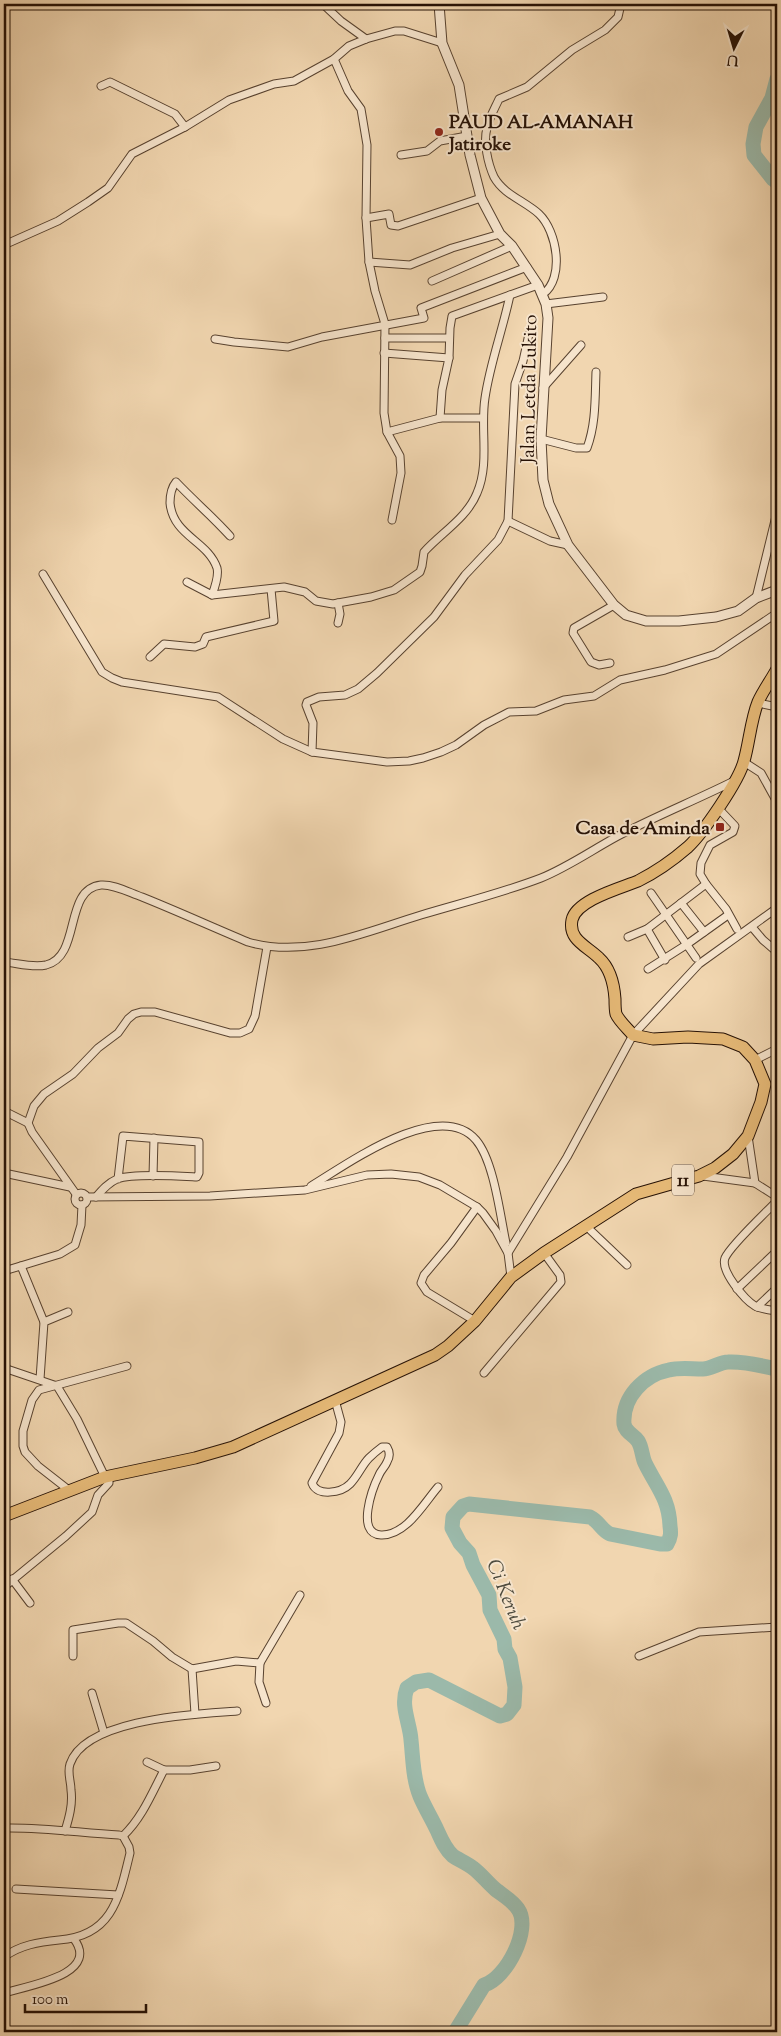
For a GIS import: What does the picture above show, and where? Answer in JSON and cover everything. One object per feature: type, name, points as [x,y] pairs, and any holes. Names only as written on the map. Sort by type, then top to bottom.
[{"type":"highway","points":[[633,1035],[616,1015],[614,985],[605,964],[574,936],[572,918],[575,912],[586,903],[619,886],[638,880],[670,861],[690,845],[736,780],[744,762],[758,703],[777,670]]},
{"type":"highway","name":"11","points":[[4,1516],[107,1477],[195,1458],[233,1446],[356,1392],[435,1354],[448,1346],[475,1321],[511,1277],[585,1225],[636,1194],[699,1176],[715,1168],[733,1154],[748,1136],[761,1102],[765,1084],[755,1060],[743,1047],[723,1039],[653,1038],[633,1035]]},
{"type":"street","name":"Jalan Letda Lukito","points":[[440,4],[442,43],[459,84],[467,136],[482,198],[500,234],[512,246],[527,267],[543,294],[546,304],[548,328],[541,439],[545,488],[549,504],[568,545],[614,605],[626,615],[646,621],[661,622],[716,617],[738,611],[756,598],[777,590]]},
{"type":"street","points":[[543,294],[548,290],[553,280],[557,260],[553,243],[547,226],[539,214],[510,194],[495,178],[486,151],[486,129],[499,100],[527,86],[572,50],[605,30],[618,17],[621,4]]},
{"type":"street","points":[[325,6],[341,21],[366,39]]},
{"type":"street","points":[[4,245],[58,220],[88,202],[108,188],[132,154],[185,127],[229,100],[274,84],[294,81],[334,59],[349,46],[395,31],[404,31],[442,43]]},
{"type":"street","points":[[334,59],[348,90],[361,109],[367,146],[366,218],[370,262],[375,291],[384,324],[385,338],[384,413],[387,432],[400,456],[401,473],[392,520]]},
{"type":"street","points":[[101,86],[106,82],[110,82],[132,92],[175,114],[185,127]]},
{"type":"street","points":[[401,155],[427,151],[440,141],[467,136]]},
{"type":"street","points":[[366,218],[389,214],[391,225],[398,226],[482,198]]},
{"type":"street","points":[[370,262],[410,265],[452,248],[500,234]]},
{"type":"street","points":[[432,281],[512,246]]},
{"type":"street","points":[[215,339],[288,347],[304,344],[322,337],[424,318],[421,308],[527,267]]},
{"type":"street","points":[[440,418],[442,390],[449,358],[452,316],[538,285]]},
{"type":"street","points":[[187,582],[212,594],[284,587],[296,588],[305,592],[316,601],[333,604],[371,597],[394,590],[420,572],[424,552],[466,510],[477,494],[483,469],[482,418],[485,396],[510,294]]},
{"type":"street","points":[[546,304],[603,297]]},
{"type":"street","points":[[312,752],[312,723],[306,705],[307,702],[318,697],[345,695],[358,689],[378,673],[434,617],[465,575],[498,540],[508,521],[509,468],[515,384],[523,362],[529,334]]},
{"type":"street","points":[[385,338],[449,338]]},
{"type":"street","points":[[543,388],[581,345]]},
{"type":"street","points":[[384,353],[449,358]]},
{"type":"street","points":[[541,439],[576,448],[587,448],[591,437],[596,372]]},
{"type":"street","points":[[387,432],[440,418],[482,418]]},
{"type":"street","points":[[212,594],[216,584],[217,569],[202,548],[178,527],[173,516],[170,497],[176,482],[230,536]]},
{"type":"street","points":[[756,598],[777,512]]},
{"type":"street","points":[[508,521],[550,541],[568,545]]},
{"type":"street","points":[[43,574],[102,672],[112,678],[218,697],[283,738],[312,752],[387,762],[409,761],[441,752],[456,745],[509,712],[536,711],[564,700],[594,696],[620,680],[674,668],[716,654],[777,612]]},
{"type":"street","points":[[150,657],[164,644],[195,648],[202,644],[206,637],[274,621],[272,589]]},
{"type":"street","points":[[338,603],[340,614],[338,623]]},
{"type":"street","points":[[610,663],[599,665],[591,662],[574,636],[574,628],[614,605]]},
{"type":"street","points":[[758,703],[777,707]]},
{"type":"street","points":[[744,762],[761,773],[777,802]]},
{"type":"street","points":[[4,962],[31,966],[45,965],[52,962],[66,948],[80,900],[92,888],[101,885],[127,891],[248,942],[267,947],[292,948],[329,944],[509,889],[560,869],[656,816],[736,780]]},
{"type":"street","points":[[718,808],[735,826],[732,832],[710,845],[701,863],[700,874],[726,909],[737,929]]},
{"type":"street","points":[[628,938],[647,929],[706,884]]},
{"type":"street","points":[[651,893],[696,958]]},
{"type":"street","points":[[681,903],[704,932]]},
{"type":"street","points":[[508,1253],[567,1157],[633,1035],[699,964],[777,908]]},
{"type":"street","points":[[648,969],[665,960],[728,915]]},
{"type":"street","points":[[752,927],[777,952]]},
{"type":"street","points":[[647,929],[665,960]]},
{"type":"street","points":[[28,1123],[34,1106],[44,1094],[73,1074],[98,1048],[118,1033],[128,1018],[134,1014],[155,1012],[230,1033],[240,1033],[249,1029],[256,1016],[267,947]]},
{"type":"street","points":[[755,1060],[777,1049]]},
{"type":"street","points":[[4,1111],[28,1123],[44,1150],[76,1194]]},
{"type":"street","points":[[305,1190],[395,1137],[431,1126],[455,1128],[467,1132],[476,1141],[489,1164],[508,1253],[511,1277]]},
{"type":"street","points":[[96,1197],[105,1186],[118,1179],[153,1176],[196,1177],[199,1172],[200,1163],[199,1142],[123,1136],[118,1179]]},
{"type":"street","points":[[748,1136],[755,1183]]},
{"type":"street","points":[[153,1176],[154,1138]]},
{"type":"street","points":[[4,1173],[71,1187]]},
{"type":"street","points":[[76,1194],[81,1192],[87,1197],[210,1196],[305,1190],[367,1175],[390,1174],[419,1178],[440,1185],[477,1207],[496,1231],[508,1253]]},
{"type":"street","points":[[699,1176],[755,1183],[777,1199],[725,1258],[724,1264],[738,1289],[747,1300],[757,1307],[777,1311]]},
{"type":"street","points":[[76,1194],[74,1198],[75,1203],[82,1205]]},
{"type":"street","points":[[4,1271],[60,1254],[75,1245],[81,1225],[82,1205],[86,1202],[87,1197]]},
{"type":"street","points":[[475,1321],[427,1292],[421,1283],[428,1269],[451,1243],[477,1207]]},
{"type":"street","points":[[585,1225],[627,1265]]},
{"type":"street","points":[[738,1289],[777,1251]]},
{"type":"street","points":[[484,1373],[561,1282],[560,1275],[544,1253]]},
{"type":"street","points":[[21,1266],[44,1322],[40,1379]]},
{"type":"street","points":[[757,1307],[777,1288]]},
{"type":"street","points":[[44,1322],[68,1312]]},
{"type":"street","points":[[70,1491],[38,1466],[25,1452],[23,1431],[35,1394],[39,1390],[127,1366]]},
{"type":"street","points":[[4,1368],[57,1386],[77,1419],[109,1483],[98,1495],[92,1512],[4,1587]]},
{"type":"street","points":[[335,1400],[341,1422],[339,1433],[312,1483],[316,1490],[323,1492],[336,1491],[349,1485],[370,1457],[382,1447],[387,1447],[390,1453],[387,1462],[380,1472],[368,1504],[371,1529],[381,1535],[390,1534],[403,1527],[438,1487]]},
{"type":"street","points":[[12,1580],[30,1602]]},
{"type":"street","points":[[266,1703],[258,1682],[260,1662],[300,1596]]},
{"type":"street","points":[[73,1656],[73,1630],[118,1623],[126,1624],[192,1669],[236,1661],[260,1662]]},
{"type":"street","points":[[639,1656],[699,1632],[777,1627]]},
{"type":"street","points":[[192,1669],[194,1714]]},
{"type":"street","points":[[92,1693],[104,1733]]},
{"type":"street","points":[[66,1831],[71,1809],[72,1791],[68,1771],[69,1765],[80,1748],[90,1740],[104,1733],[145,1720],[237,1711]]},
{"type":"street","points":[[147,1762],[164,1770],[190,1770],[216,1766]]},
{"type":"street","points":[[4,1828],[54,1829],[123,1836],[132,1828],[144,1809],[164,1770]]},
{"type":"street","points":[[4,1957],[21,1947],[47,1941],[74,1939],[87,1935],[100,1927],[111,1912],[118,1895],[130,1853],[123,1836]]},
{"type":"street","points":[[16,1889],[118,1895]]},
{"type":"street","points":[[4,1993],[63,1975],[74,1969],[80,1958],[80,1946],[74,1939]]},
{"type":"waterway","name":"Ci Keruh","points":[[777,79],[772,98],[756,127],[753,144],[754,155],[777,182]]},
{"type":"waterway","name":"Ci Keruh","points":[[455,2032],[484,1985],[492,1981],[508,1964],[515,1952],[522,1928],[518,1909],[513,1903],[495,1889],[476,1870],[453,1856],[448,1850],[422,1800],[415,1776],[405,1708],[407,1688],[416,1682],[429,1680],[500,1716],[507,1714],[514,1705],[515,1687],[510,1658],[505,1649],[504,1639],[490,1610],[489,1595],[473,1565],[469,1553],[460,1543],[452,1528],[453,1517],[463,1506],[469,1504],[590,1517],[610,1534],[667,1544],[671,1531],[665,1500],[645,1463],[639,1443],[626,1429],[624,1424],[624,1414],[631,1396],[643,1382],[673,1369],[706,1369],[725,1362],[753,1364],[777,1369]]},
{"type":"place","name":"PAUD AL-AMANAH Jatiroke","points":[[439,132]]},
{"type":"place","name":"Casa de Aminda","points":[[720,827]]}]
